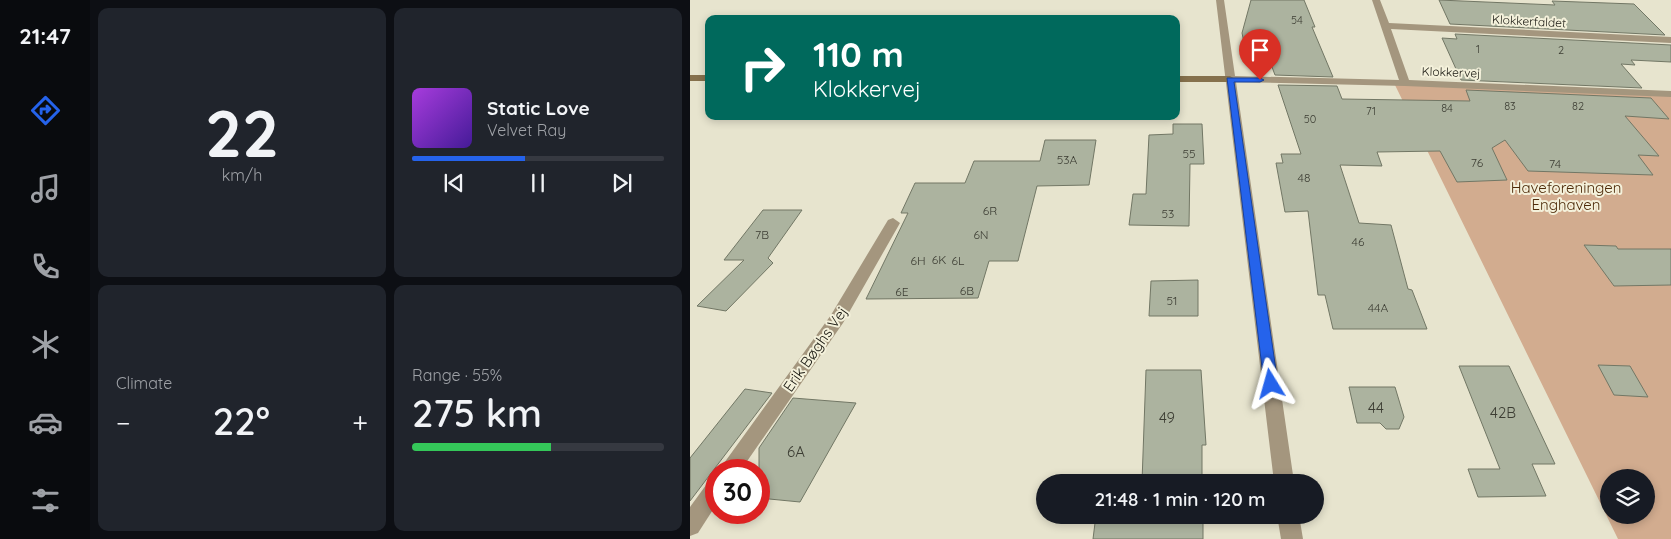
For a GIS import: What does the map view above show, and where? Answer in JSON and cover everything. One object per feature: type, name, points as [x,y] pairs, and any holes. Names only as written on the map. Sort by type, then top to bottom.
[{"type":"street","points":[[1220,0],[1283,474]]},
{"type":"street","points":[[1376,0],[1404,83]]},
{"type":"street","name":"Klokkerfaldet","points":[[1386,26],[1671,40]]},
{"type":"street","points":[[690,78],[705,78]]},
{"type":"street","points":[[1180,79],[1230,79]]},
{"type":"street","name":"Klokkervej","points":[[1230,79],[1404,83],[1671,94]]},
{"type":"street","name":"Erik Bøghs Vej","points":[[737,459],[837,319],[894,223]]},
{"type":"street","points":[[690,525],[705,504]]},
{"type":"street","points":[[1290,524],[1292,539]]},
{"type":"green space","name":"Haveforeningen Enghaven","points":[[1394,83],[1671,94],[1671,539],[1618,539],[1611,524],[1655,524],[1655,469],[1600,469],[1600,502]]},
{"type":"building","points":[[1251,0],[1304,0],[1315,27],[1312,27],[1333,77],[1275,75],[1272,67],[1259,68],[1254,47],[1245,47],[1242,33]]},
{"type":"building","points":[[1439,0],[1555,5],[1552,1],[1634,4],[1665,35],[1450,24]]},
{"type":"building","points":[[1455,34],[1671,45],[1671,62],[1631,60],[1635,65],[1621,64],[1642,88],[1461,80],[1442,38],[1457,39]]},
{"type":"building","points":[[1278,85],[1337,86],[1342,99],[1470,101],[1466,90],[1651,98],[1669,119],[1625,116],[1659,156],[1638,155],[1653,175],[1528,171],[1505,140],[1492,148],[1507,180],[1457,182],[1440,151],[1377,152],[1382,166],[1340,165],[1359,223],[1391,225],[1408,289],[1412,290],[1427,329],[1333,329],[1325,295],[1318,295],[1308,211],[1285,212],[1276,163],[1283,163],[1281,154],[1301,154]]},
{"type":"building","points":[[1173,124],[1202,124],[1204,164],[1190,164],[1189,226],[1129,225],[1133,194],[1146,194],[1149,135],[1173,134]]},
{"type":"building","points":[[1045,140],[1096,140],[1089,185],[1037,186],[1018,261],[989,261],[978,298],[866,299],[908,213],[901,213],[915,183],[965,183],[974,161],[1040,161]]},
{"type":"building","points":[[763,210],[802,210],[768,258],[773,263],[726,311],[697,306],[744,260],[724,260]]},
{"type":"building","points":[[1584,245],[1616,246],[1618,249],[1671,249],[1671,285],[1614,286]]},
{"type":"building","points":[[1198,280],[1198,316],[1149,316],[1151,281]]},
{"type":"building","points":[[1598,365],[1630,366],[1648,397],[1614,395]]},
{"type":"building","points":[[1459,366],[1509,366],[1555,464],[1532,464],[1546,496],[1478,497],[1468,469],[1500,469]]},
{"type":"building","points":[[1146,370],[1201,370],[1206,445],[1202,445],[1202,474],[1142,474]]},
{"type":"building","points":[[1349,387],[1395,387],[1404,417],[1399,429],[1386,429],[1380,423],[1357,423]]},
{"type":"building","points":[[745,389],[772,393],[722,459],[705,459],[705,481],[690,501],[690,458]]},
{"type":"building","points":[[793,398],[856,403],[800,502],[770,499],[770,459],[759,459],[759,448]]},
{"type":"building","points":[[1095,524],[1203,524],[1203,539],[1093,539]]},
{"type":"route","points":[[1260,80],[1230,79],[1271,384]]}]
